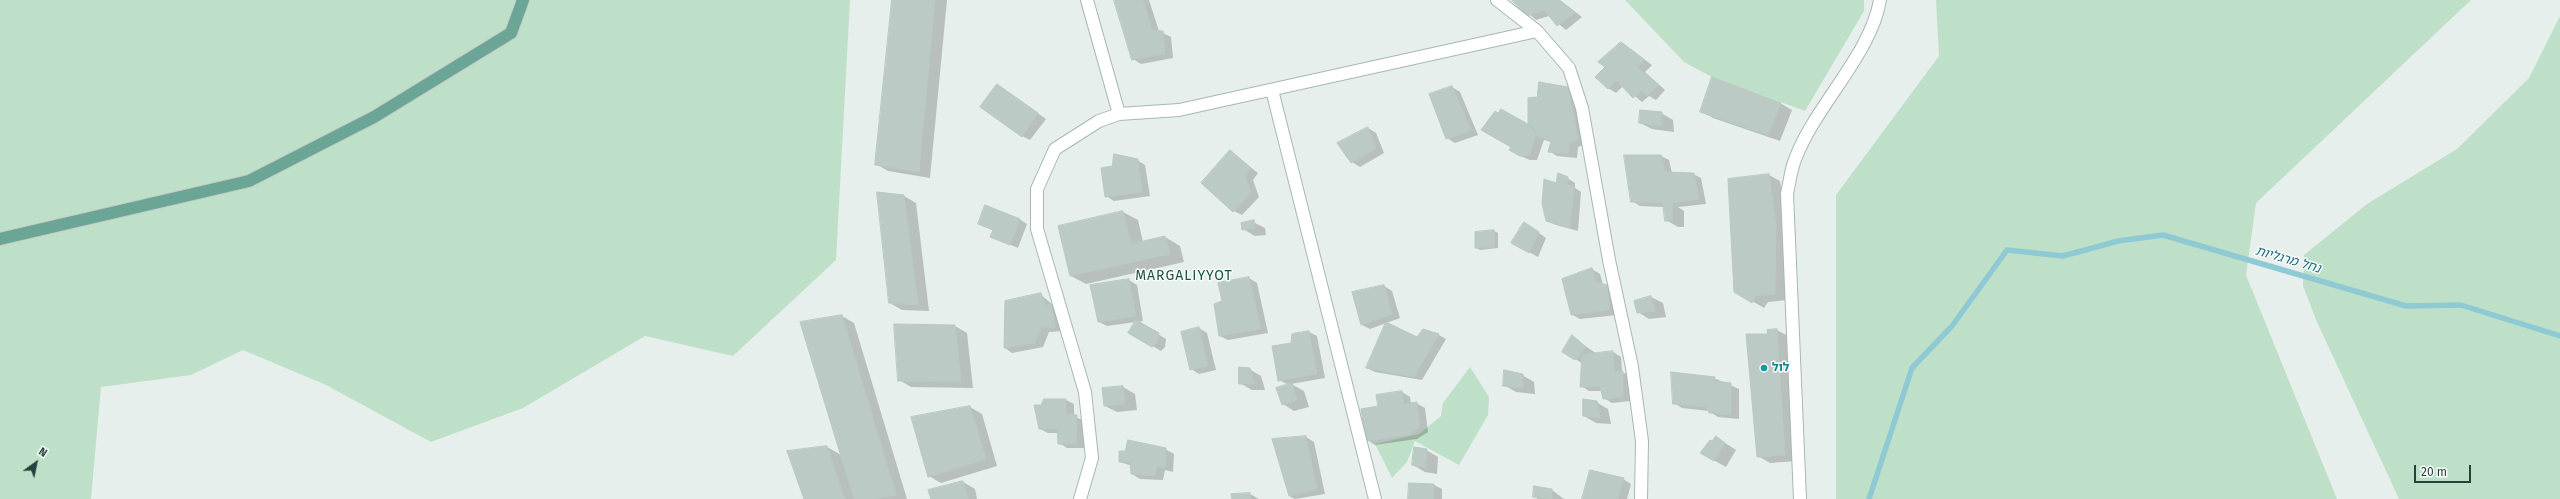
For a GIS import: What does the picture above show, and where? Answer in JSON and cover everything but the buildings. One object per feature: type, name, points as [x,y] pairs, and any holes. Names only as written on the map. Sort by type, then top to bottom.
[{"type":"main road","points":[[0,239],[250,181],[374,117],[511,33],[522,0]]},
{"type":"street","points":[[1087,0],[1119,114]]},
{"type":"street","points":[[1497,0],[1537,31],[1569,68],[1582,108],[1609,260],[1632,367],[1642,441],[1641,499]]},
{"type":"street","points":[[1800,499],[1787,192],[1795,157],[1812,125],[1864,42],[1878,9],[1880,0]]},
{"type":"street","points":[[1080,499],[1092,458],[1084,392],[1038,229],[1037,189],[1055,149],[1100,121],[1119,114],[1179,110],[1537,31]]},
{"type":"street","points":[[1272,90],[1375,499]]},
{"type":"green space","points":[[0,0],[850,0],[836,260],[733,356],[645,336],[523,408],[431,442],[326,385],[243,350],[191,375],[101,387],[91,499],[0,499]]},
{"type":"green space","points":[[1625,0],[1864,0],[1864,11],[1805,111],[1712,77],[1684,62]]},
{"type":"green space","points":[[1936,0],[2471,0],[2256,203],[2246,275],[2337,499],[1836,499],[1836,195],[1939,56]]},
{"type":"green space","points":[[2560,16],[2560,499],[2399,499],[2317,322],[2303,286],[2304,255],[2367,204],[2457,149],[2529,78]]},
{"type":"green space","points":[[1470,367],[1489,397],[1488,415],[1459,465],[1415,441],[1407,462],[1392,478],[1375,444],[1419,434],[1441,416],[1443,403]]},
{"type":"waterway","name":"נחל מרגליות","points":[[1869,499],[1912,368],[1952,326],[2007,250],[2063,256],[2118,241],[2163,235],[2406,306],[2461,305],[2560,336]]},
{"type":"place","name":"לול","points":[[1764,368]]},
{"type":"district","name":"MARGALIYYOT","points":[[1184,276]]}]
